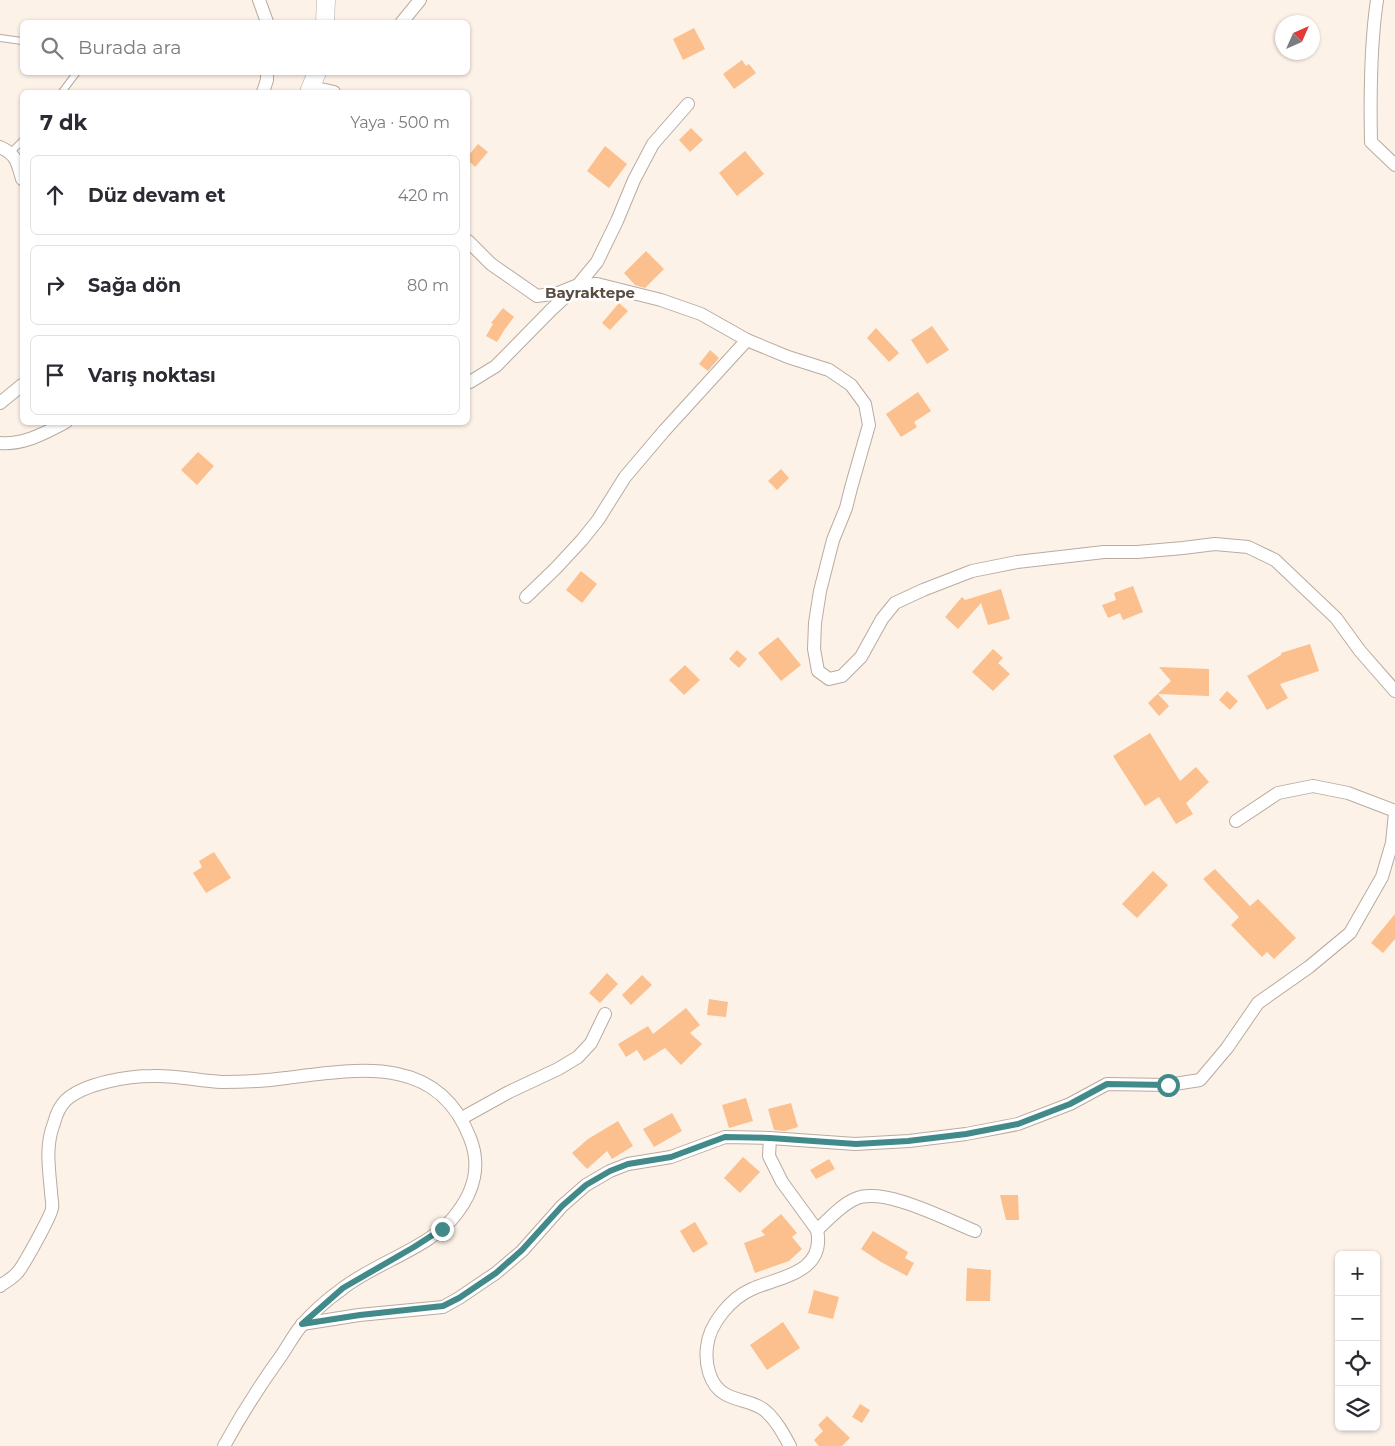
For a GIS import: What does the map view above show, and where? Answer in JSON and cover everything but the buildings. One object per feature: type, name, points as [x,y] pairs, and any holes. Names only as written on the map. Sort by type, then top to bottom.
[{"type":"street","points":[[259,0],[266,20]]},
{"type":"street","points":[[324,20],[326,0]]},
{"type":"street","points":[[404,20],[420,0]]},
{"type":"street","points":[[1378,0],[1372,45],[1370,90],[1371,142],[1395,165]]},
{"type":"street","points":[[264,90],[268,75]]},
{"type":"street","points":[[313,84],[329,90]]},
{"type":"street","points":[[470,382],[496,366],[578,285],[597,262],[634,180],[653,144],[688,104]]},
{"type":"street","points":[[6,149],[17,164],[20,173]]},
{"type":"street","points":[[470,243],[491,264],[537,296],[558,293],[578,285],[597,284],[661,300],[701,314],[747,340],[788,357],[829,370],[851,386],[865,404],[869,425],[846,508],[833,540],[820,591],[815,623],[814,649],[818,671],[829,679],[842,676],[861,657],[882,619],[895,603],[972,571],[1017,562],[1104,552],[1138,552],[1215,544],[1248,547],[1275,560],[1336,618],[1360,651],[1395,691]]},
{"type":"street","points":[[526,597],[582,540],[598,520],[625,477],[747,340]]},
{"type":"street","points":[[0,403],[20,387]]},
{"type":"street","points":[[0,443],[11,444],[39,437],[61,425]]},
{"type":"street","points":[[302,1324],[360,1315],[443,1306],[459,1298],[496,1273],[522,1250],[562,1206],[586,1185],[610,1171],[628,1164],[671,1157],[725,1137],[856,1144],[908,1141],[966,1134],[1018,1124],[1070,1104],[1107,1084],[1168,1085],[1200,1080],[1227,1048],[1258,1003],[1309,967],[1350,933],[1382,877],[1392,843],[1395,812],[1348,793],[1313,786],[1278,793],[1236,821]]},
{"type":"street","points":[[462,1118],[578,1057],[591,1042],[605,1014]]},
{"type":"street","points":[[0,1286],[17,1274],[53,1210],[47,1150],[51,1131],[57,1114],[66,1100],[87,1088],[115,1080],[153,1076],[222,1082],[374,1070],[399,1074],[437,1090],[462,1118],[472,1141],[476,1165],[474,1182],[457,1214],[442,1229],[343,1288],[302,1324],[248,1403],[224,1446]]},
{"type":"street","points":[[770,1138],[769,1156],[782,1182],[818,1230],[817,1248],[813,1258],[806,1266],[784,1279],[751,1289],[734,1300],[713,1327],[708,1337],[706,1348],[708,1370],[717,1388],[725,1394],[750,1402],[764,1410],[776,1423],[790,1446]]},
{"type":"street","points":[[818,1230],[846,1203],[858,1198],[873,1196],[893,1198],[975,1231]]},
{"type":"lane","points":[[0,38],[20,41]]},
{"type":"lane","points":[[64,90],[75,75]]},
{"type":"lane","points":[[6,149],[20,142]]},
{"type":"district","name":"Bayraktepe","points":[[590,293]]},
{"type":"route","points":[[442,1229],[343,1288],[302,1324],[360,1315],[443,1306],[459,1298],[496,1273],[522,1250],[562,1206],[586,1185],[610,1171],[628,1164],[671,1157],[725,1137],[856,1144],[908,1141],[966,1134],[1018,1124],[1070,1104],[1107,1084],[1168,1085]]}]
